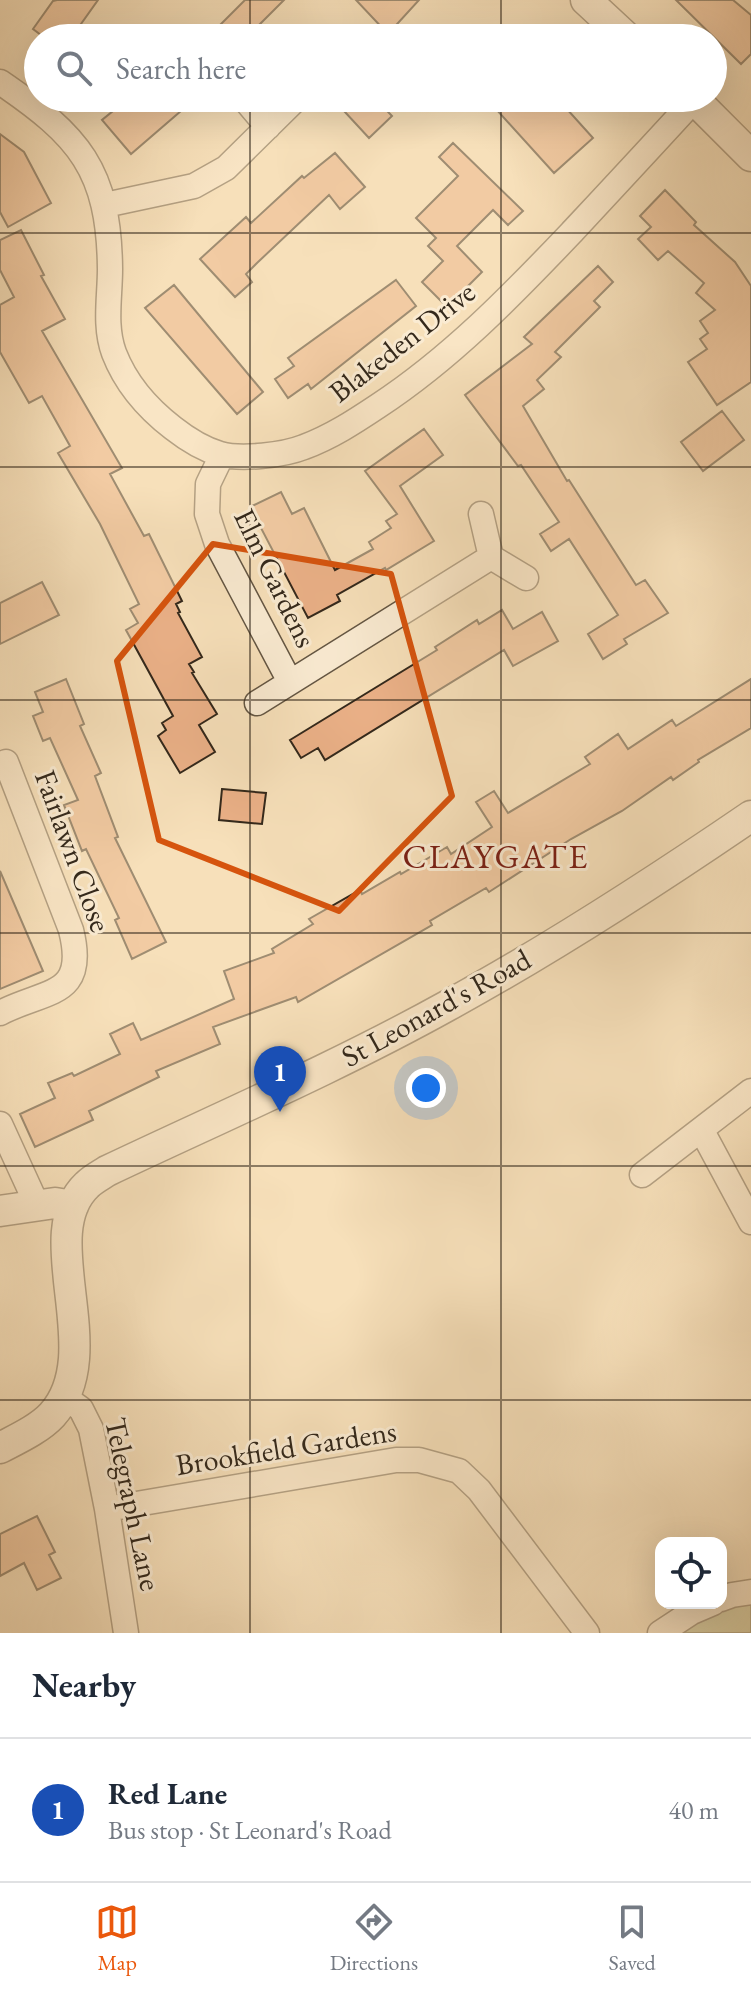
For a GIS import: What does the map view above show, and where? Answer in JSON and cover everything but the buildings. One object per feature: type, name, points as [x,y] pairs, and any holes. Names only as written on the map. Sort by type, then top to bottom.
[{"type":"street","points":[[586,0],[612,24]]},
{"type":"street","name":"Blakeden Drive","points":[[0,82],[24,98]]},
{"type":"street","name":"Blakeden Drive","points":[[43,112],[70,136],[92,171],[105,205],[109,239],[108,322],[114,351],[130,386],[157,416],[187,439],[222,455],[269,455],[301,449],[336,433],[401,391],[504,304],[682,112]]},
{"type":"street","points":[[255,112],[268,127]]},
{"type":"street","points":[[105,205],[194,186],[226,168],[283,112]]},
{"type":"street","points":[[707,112],[751,156]]},
{"type":"street","name":"Elm Gardens","points":[[222,455],[208,484],[207,514],[217,544],[290,682]]},
{"type":"street","points":[[481,514],[491,557],[526,578]]},
{"type":"street","name":"Elm Gardens","points":[[257,703],[491,557]]},
{"type":"street","name":"Fairlawn Close","points":[[0,1013],[44,996],[65,984],[75,971],[77,952],[6,762]]},
{"type":"street","name":"St Leonard's Road","points":[[73,1206],[88,1184],[107,1171],[348,1058],[446,1007],[537,953],[751,816]]},
{"type":"street","points":[[642,1175],[751,1091]]},
{"type":"street","points":[[0,1124],[37,1205]]},
{"type":"street","points":[[702,1131],[751,1222]]},
{"type":"street","points":[[0,1211],[55,1203],[73,1206],[67,1230],[67,1258],[76,1347],[71,1377],[52,1415],[0,1448]]},
{"type":"street","name":"Telegraph Lane","points":[[63,1396],[81,1409],[88,1419],[107,1509],[126,1633]]},
{"type":"street","name":"Brookfield Gardens","points":[[107,1509],[396,1460],[419,1460],[459,1471],[479,1490],[587,1633]]},
{"type":"street","points":[[727,1597],[751,1592]]},
{"type":"street","points":[[660,1633],[699,1609]]},
{"type":"highlighted area","points":[[213,544],[391,574],[452,796],[339,911],[159,840],[117,661]]},
{"type":"green space","points":[[751,1602],[751,1633],[681,1633],[715,1611]]},
{"type":"place","name":"Red Lane","points":[[280,1112]]},
{"type":"district","name":"CLAYGATE","points":[[496,856]]}]
